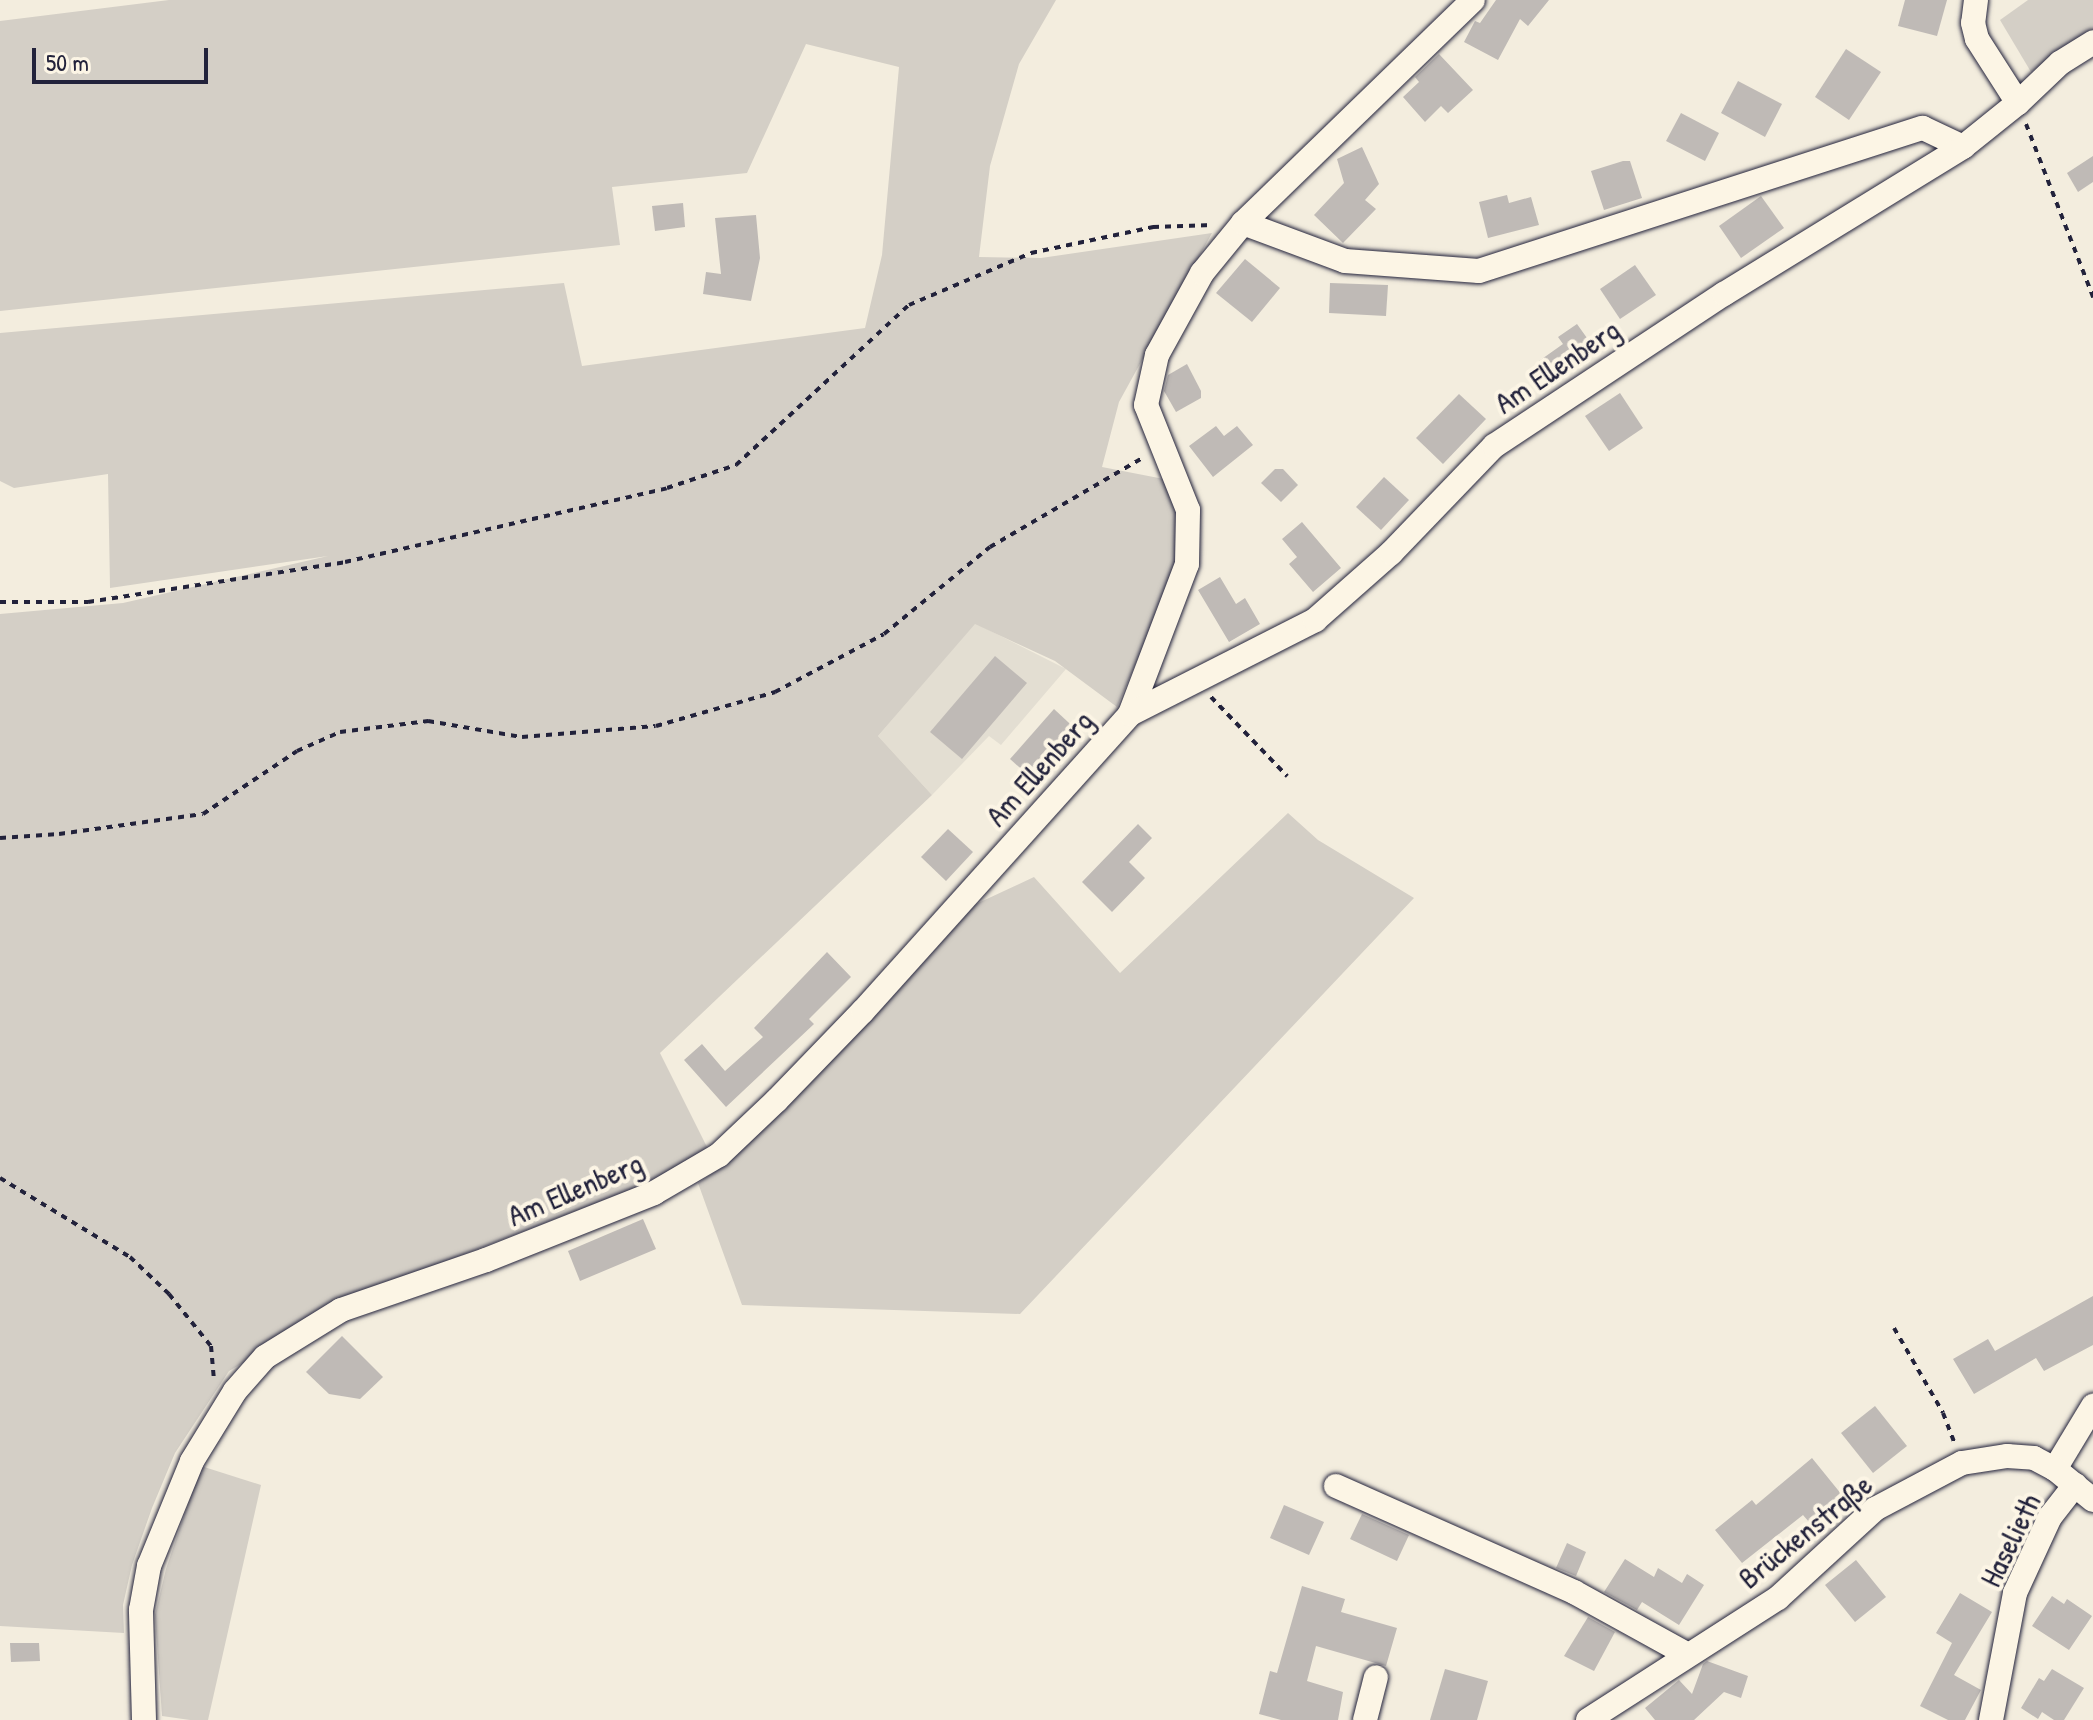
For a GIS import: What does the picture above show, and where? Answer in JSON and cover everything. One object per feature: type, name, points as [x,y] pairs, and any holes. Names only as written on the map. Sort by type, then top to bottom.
[{"type":"street","name":"Am Ellenberg","points":[[144,1720],[141,1610],[149,1566],[192,1461],[235,1391],[265,1357],[341,1310],[486,1260],[654,1193],[719,1155],[863,1011],[1130,714],[1187,564],[1188,510],[1165,445],[1146,405],[1157,355],[1202,273],[1243,223],[1473,0]]},
{"type":"street","points":[[1976,0],[1973,23],[1977,39],[2018,103]]},
{"type":"street","name":"Am Ellenberg","points":[[1130,714],[1315,620],[1391,553],[1494,446],[1724,294],[1963,147],[2018,103],[2060,63],[2093,42]]},
{"type":"street","points":[[1243,223],[1345,261],[1479,271],[1923,128],[1963,147]]},
{"type":"street","points":[[2084,1493],[2055,1469],[2093,1406]]},
{"type":"street","name":"Brückenstraße","points":[[1588,1720],[1778,1598],[1875,1509],[1962,1463],[2007,1456],[2034,1458],[2055,1469]]},
{"type":"street","points":[[1336,1486],[1574,1592],[1688,1655]]},
{"type":"street","name":"Haselieth","points":[[1991,1720],[2015,1593],[2050,1517],[2084,1493]]},
{"type":"street","points":[[1365,1720],[1376,1677]]},
{"type":"path","points":[[2018,103],[2093,297]]},
{"type":"path","points":[[0,602],[88,602],[345,562],[667,488],[736,465],[909,305],[1031,253],[1153,227],[1243,223]]},
{"type":"path","points":[[0,838],[59,834],[203,814],[297,751],[340,732],[428,721],[522,737],[656,726],[775,692],[884,634],[990,547],[1165,445]]},
{"type":"path","points":[[1196,681],[1287,776]]},
{"type":"path","points":[[0,1178],[130,1257],[169,1294],[211,1346],[214,1383],[235,1391]]},
{"type":"path","points":[[1894,1328],[1943,1413],[1962,1463]]},
{"type":"shaded area","points":[[169,0],[1056,0],[1019,64],[990,166],[979,257],[1041,258],[1212,233],[1119,402],[1102,467],[1169,480],[1178,504],[1179,564],[1117,707],[1055,661],[975,624],[878,736],[932,795],[660,1053],[708,1149],[645,1184],[359,1295],[229,1371],[175,1453],[152,1508],[132,1565],[123,1605],[124,1633],[0,1626],[0,614],[123,603],[328,556],[110,588],[108,474],[14,488],[0,481],[0,333],[564,283],[582,366],[865,328],[882,255],[899,67],[806,44],[747,173],[612,187],[620,245],[0,311],[0,21]]},
{"type":"shaded area","points":[[2028,0],[2093,0],[2093,32],[2031,72],[2000,20]]},
{"type":"shaded area","points":[[975,623],[1066,669],[1001,745],[989,736],[932,795],[878,736]]},
{"type":"shaded area","points":[[1288,813],[1318,840],[1414,898],[1020,1314],[742,1305],[698,1183],[729,1162],[786,1105],[961,911],[1034,877],[1120,973]]},
{"type":"shaded area","points":[[201,1466],[261,1485],[208,1720],[190,1720],[162,1716],[155,1615],[166,1569]]},
{"type":"building","points":[[1496,0],[1549,0],[1528,26],[1520,19],[1498,60],[1464,42],[1475,21],[1480,23]]},
{"type":"building","points":[[1905,0],[1947,0],[1937,36],[1898,26]]},
{"type":"building","points":[[1846,49],[1881,72],[1849,120],[1815,97]]},
{"type":"building","points":[[1439,54],[1473,90],[1448,113],[1441,106],[1425,122],[1403,97],[1419,82],[1415,77]]},
{"type":"building","points":[[1738,81],[1782,104],[1765,137],[1721,113]]},
{"type":"building","points":[[1681,113],[1719,133],[1705,161],[1666,141]]},
{"type":"building","points":[[1362,147],[1379,184],[1365,200],[1376,209],[1343,243],[1314,215],[1344,183],[1337,159]]},
{"type":"building","points":[[2093,156],[2093,182],[2078,192],[2067,173]]},
{"type":"building","points":[[1630,161],[1642,198],[1604,210],[1591,171]]},
{"type":"building","points":[[1507,195],[1509,203],[1531,197],[1539,225],[1488,238],[1479,202]]},
{"type":"building","points":[[1761,196],[1784,228],[1741,258],[1719,226]]},
{"type":"building","points":[[683,203],[685,227],[655,231],[652,206]]},
{"type":"building","points":[[756,215],[760,258],[751,301],[703,294],[706,272],[721,274],[715,218]]},
{"type":"building","points":[[1245,259],[1280,288],[1252,322],[1216,293]]},
{"type":"building","points":[[1635,265],[1656,295],[1620,319],[1600,289]]},
{"type":"building","points":[[1330,283],[1388,285],[1386,316],[1329,313]]},
{"type":"building","points":[[1577,324],[1597,352],[1554,382],[1539,361],[1563,344],[1558,337]]},
{"type":"building","points":[[1187,364],[1201,391],[1201,398],[1176,412],[1164,391],[1168,375]]},
{"type":"building","points":[[1620,393],[1643,428],[1609,451],[1585,416]]},
{"type":"building","points":[[1459,394],[1486,419],[1443,464],[1416,438]]},
{"type":"building","points":[[1216,426],[1224,436],[1237,426],[1253,445],[1213,477],[1189,446]]},
{"type":"building","points":[[1275,469],[1283,469],[1298,485],[1281,502],[1261,483]]},
{"type":"building","points":[[1384,477],[1409,500],[1381,530],[1356,507]]},
{"type":"building","points":[[1302,522],[1341,568],[1313,592],[1289,564],[1297,557],[1282,539]]},
{"type":"building","points":[[1220,577],[1236,604],[1245,598],[1260,624],[1229,642],[1198,590]]},
{"type":"building","points":[[995,656],[1027,683],[962,759],[930,732]]},
{"type":"building","points":[[1054,709],[1082,735],[1038,784],[1010,759]]},
{"type":"building","points":[[1138,824],[1152,838],[1129,862],[1145,878],[1112,912],[1082,882]]},
{"type":"building","points":[[948,829],[973,852],[946,881],[921,857]]},
{"type":"building","points":[[827,952],[851,977],[809,1019],[814,1024],[726,1107],[684,1060],[702,1044],[725,1071],[763,1037],[754,1028]]},
{"type":"building","points":[[643,1219],[656,1249],[580,1281],[568,1251]]},
{"type":"building","points":[[2093,1296],[2093,1345],[2044,1371],[2036,1358],[1974,1394],[1953,1359],[1988,1339],[1995,1351]]},
{"type":"building","points":[[342,1336],[383,1377],[360,1399],[329,1394],[306,1372]]},
{"type":"building","points":[[1875,1406],[1907,1446],[1873,1473],[1841,1433]]},
{"type":"building","points":[[1812,1458],[1842,1495],[1809,1522],[1803,1515],[1742,1563],[1715,1530],[1752,1500],[1756,1505]]},
{"type":"building","points":[[1284,1505],[1324,1522],[1309,1555],[1270,1538]]},
{"type":"building","points":[[1362,1514],[1409,1535],[1397,1561],[1350,1539]]},
{"type":"building","points":[[1567,1543],[1586,1552],[1576,1576],[1556,1568]]},
{"type":"building","points":[[1625,1559],[1654,1577],[1658,1568],[1682,1583],[1687,1574],[1704,1585],[1679,1625],[1642,1602],[1637,1610],[1604,1592]]},
{"type":"building","points":[[1856,1560],[1886,1597],[1855,1622],[1825,1585]]},
{"type":"building","points":[[1302,1586],[1345,1599],[1341,1612],[1397,1628],[1386,1666],[1316,1646],[1307,1681],[1343,1692],[1338,1720],[1281,1720],[1259,1714],[1270,1671],[1277,1673]]},
{"type":"building","points":[[1960,1593],[1992,1612],[1954,1675],[1981,1690],[1965,1720],[1948,1720],[1920,1706],[1952,1643],[1936,1633]]},
{"type":"building","points":[[2052,1596],[2064,1604],[2067,1599],[2092,1616],[2069,1650],[2032,1626]]},
{"type":"building","points":[[1588,1617],[1615,1632],[1594,1671],[1564,1656]]},
{"type":"building","points":[[10,1643],[39,1643],[40,1661],[11,1662]]},
{"type":"building","points":[[1707,1661],[1748,1676],[1741,1698],[1724,1692],[1694,1720],[1655,1720],[1645,1708],[1679,1680],[1692,1694],[1703,1664]]},
{"type":"building","points":[[1445,1669],[1488,1681],[1477,1720],[1430,1720]]},
{"type":"building","points":[[2052,1669],[2084,1688],[2064,1720],[2054,1720],[2042,1712],[2038,1719],[2021,1708],[2039,1678],[2044,1681]]}]
